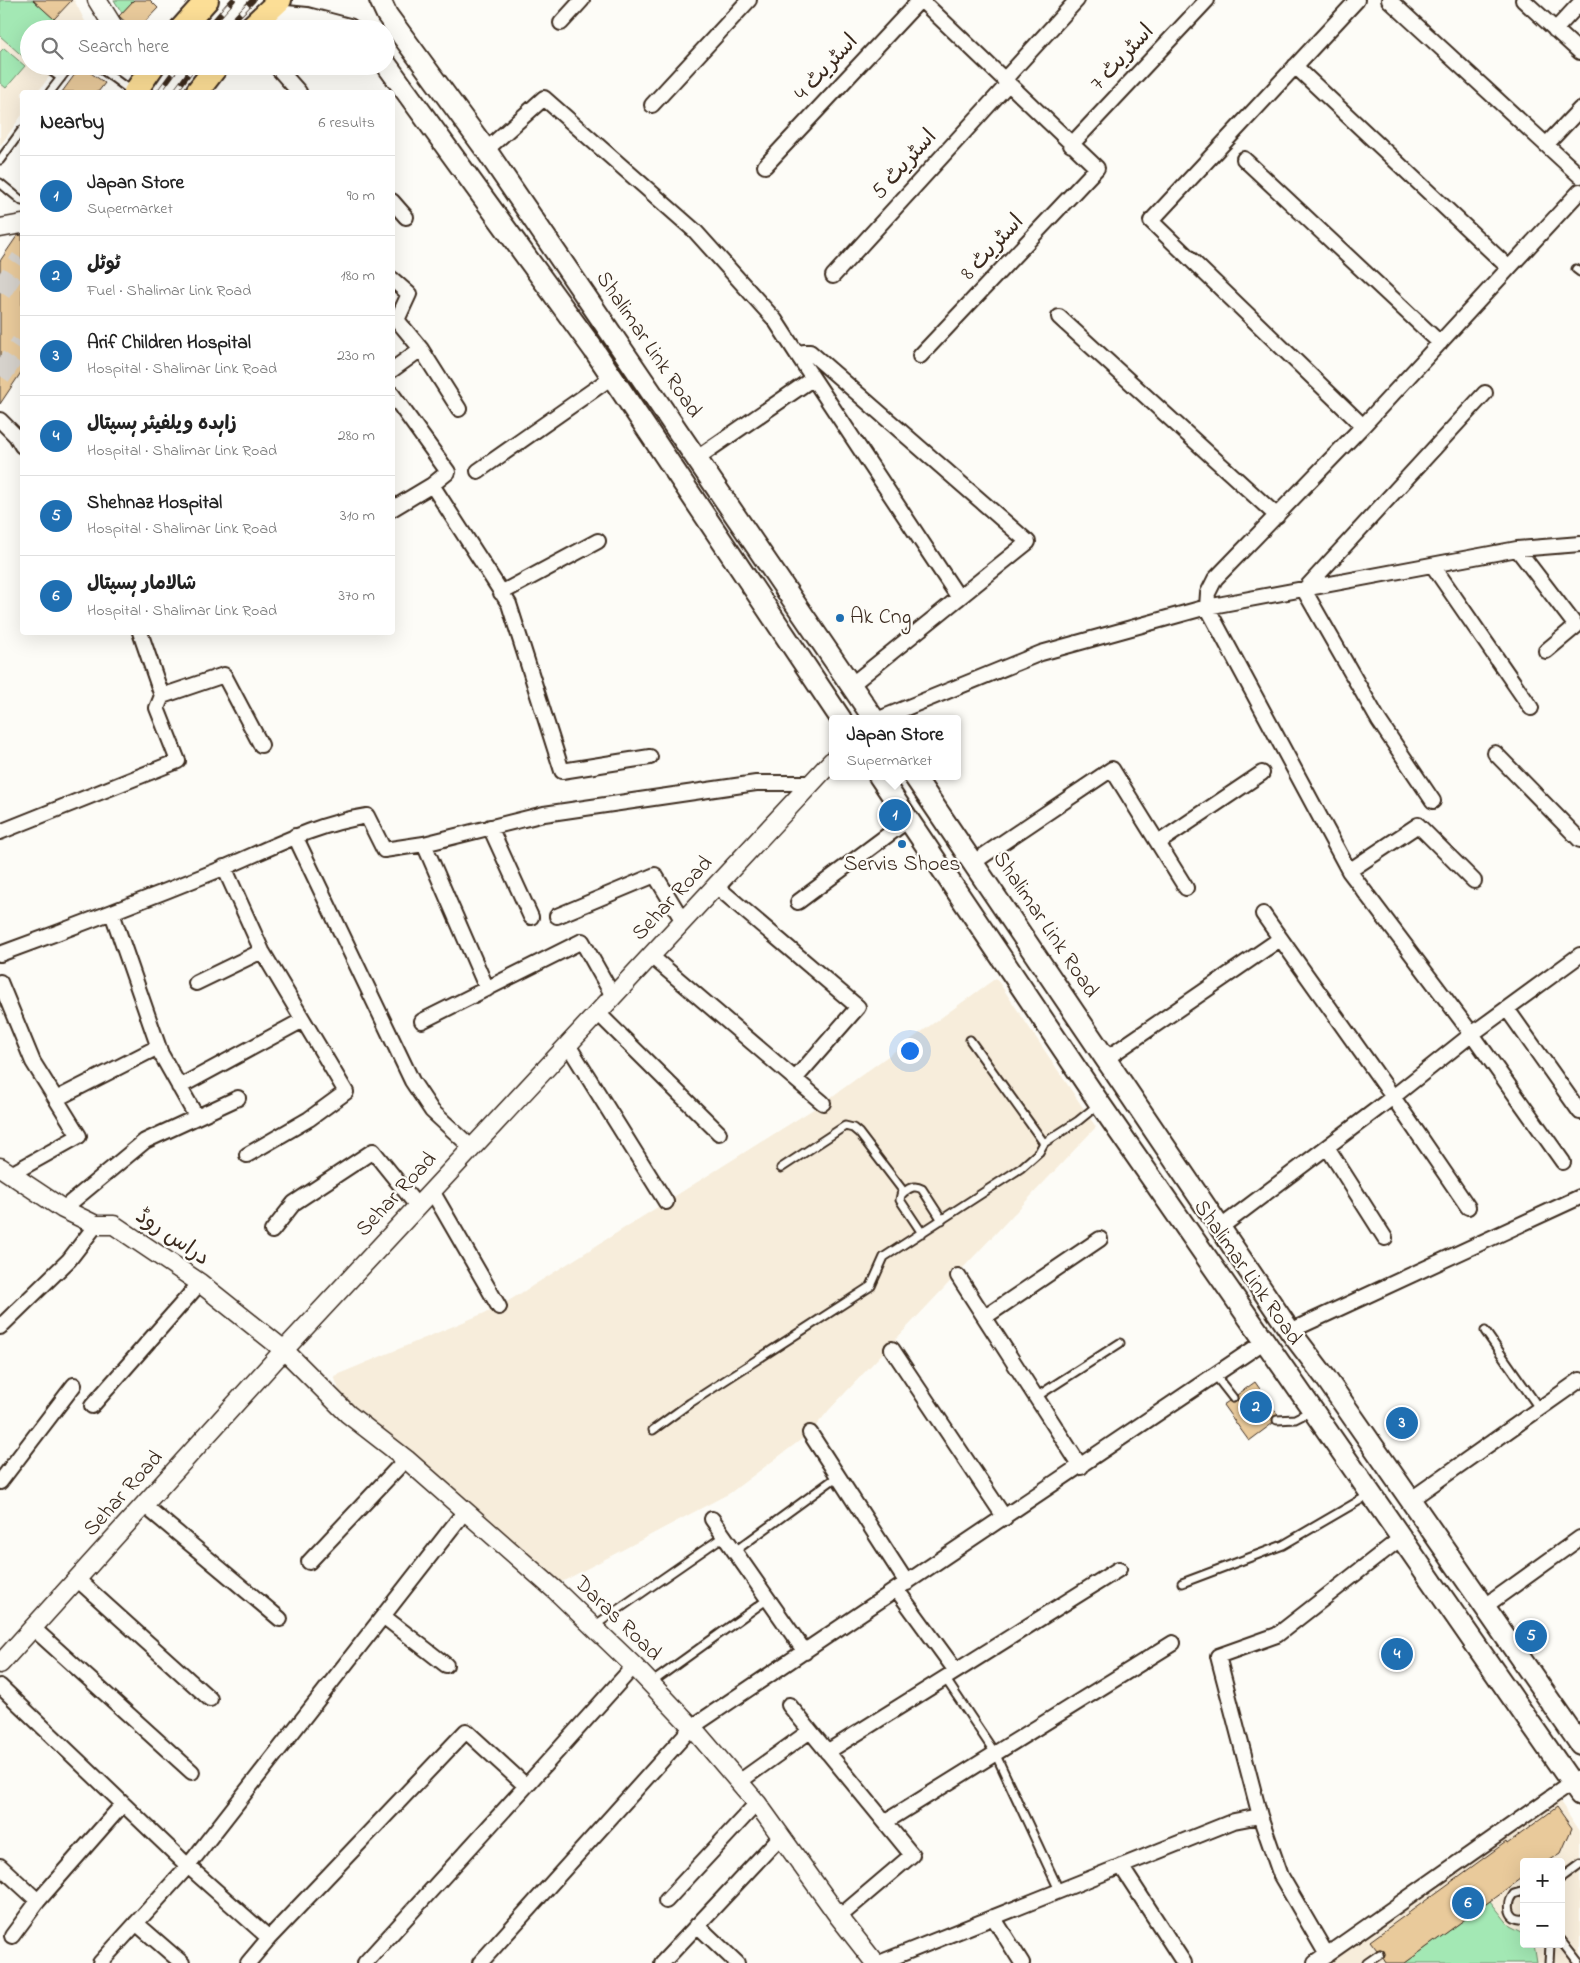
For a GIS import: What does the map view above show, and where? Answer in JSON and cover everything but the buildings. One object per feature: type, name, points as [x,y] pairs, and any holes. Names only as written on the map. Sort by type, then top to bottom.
[{"type":"main road","points":[[189,20],[207,0]]},
{"type":"main road","name":"Shalimar Link Road","points":[[380,0],[391,20]]},
{"type":"main road","points":[[258,20],[272,7],[314,20]]},
{"type":"main road","name":"Shalimar Link Road","points":[[395,26],[486,150],[871,715]]},
{"type":"main road","points":[[135,90],[144,75]]},
{"type":"main road","points":[[199,90],[210,75]]},
{"type":"main road","points":[[394,75],[612,377],[838,715]]},
{"type":"main road","points":[[648,431],[668,418]]},
{"type":"main road","name":"Shalimar Link Road","points":[[882,780],[1100,1104],[1401,1538],[1577,1785]]},
{"type":"main road","name":"Shalimar Link Road","points":[[917,780],[1107,1058],[1290,1331],[1580,1744]]},
{"type":"main road","points":[[1032,1004],[1058,986]]},
{"type":"street","points":[[98,0],[109,20]]},
{"type":"street","points":[[561,23],[582,0]]},
{"type":"street","points":[[652,105],[749,0]]},
{"type":"street","points":[[921,0],[1071,145]]},
{"type":"street","name":"اسٹریٹ 4","points":[[765,166],[921,0]]},
{"type":"street","name":"اسٹریٹ 5","points":[[833,276],[1077,0]]},
{"type":"street","name":"اسٹریٹ 7","points":[[1071,145],[1207,0]]},
{"type":"street","points":[[1357,0],[1151,221],[1363,426]]},
{"type":"street","points":[[1389,0],[1580,176]]},
{"type":"street","points":[[1523,0],[1580,52]]},
{"type":"street","points":[[1555,30],[1580,3]]},
{"type":"street","points":[[1295,66],[1509,268]]},
{"type":"street","points":[[284,75],[297,90]]},
{"type":"street","points":[[486,150],[544,98],[695,231],[775,320],[812,379],[959,598]]},
{"type":"street","points":[[1546,145],[1580,109]]},
{"type":"street","name":"اسٹریٹ 8","points":[[920,356],[1096,168],[1071,145]]},
{"type":"street","points":[[1244,160],[1440,343]]},
{"type":"street","points":[[1563,1162],[1472,1034],[1349,871],[1207,607],[1208,592],[1215,578],[1363,426],[1580,191]]},
{"type":"street","points":[[395,204],[406,217]]},
{"type":"street","points":[[0,228],[20,224]]},
{"type":"street","points":[[395,282],[409,294],[397,320],[421,350],[459,409]]},
{"type":"street","points":[[1059,318],[1277,516]]},
{"type":"street","points":[[395,368],[421,350]]},
{"type":"street","points":[[797,354],[810,352],[1028,542],[851,684]]},
{"type":"street","points":[[478,471],[612,377]]},
{"type":"street","points":[[697,458],[812,379]]},
{"type":"street","points":[[1304,590],[1485,393]]},
{"type":"street","points":[[395,398],[448,472],[432,485],[395,507]]},
{"type":"street","points":[[0,420],[20,443]]},
{"type":"street","points":[[432,485],[509,604],[562,771],[650,757]]},
{"type":"street","points":[[502,593],[598,541]]},
{"type":"street","points":[[889,715],[1041,654],[1207,607],[1518,550],[1580,544]]},
{"type":"street","points":[[1518,550],[1576,626],[1546,651]]},
{"type":"street","points":[[1433,566],[1530,708]]},
{"type":"street","points":[[1304,590],[1379,721],[1433,801]]},
{"type":"street","points":[[0,832],[178,761],[157,708],[162,696],[145,635]]},
{"type":"street","points":[[162,696],[224,675],[261,745]]},
{"type":"street","points":[[1495,753],[1580,840]]},
{"type":"street","name":"Sehar Road","points":[[0,1664],[284,1350],[829,764]]},
{"type":"street","points":[[974,862],[1112,769],[1186,888]]},
{"type":"street","points":[[1158,844],[1262,773]]},
{"type":"street","points":[[0,954],[112,913],[224,868],[295,836],[352,818],[367,816],[384,850],[424,844],[544,814],[756,783],[812,783]]},
{"type":"street","points":[[798,902],[908,820]]},
{"type":"street","points":[[1349,871],[1418,824],[1474,881]]},
{"type":"street","points":[[490,828],[531,917]]},
{"type":"street","points":[[295,836],[412,1081],[432,1111],[472,1148]]},
{"type":"street","points":[[424,844],[487,989]]},
{"type":"street","points":[[224,868],[262,951],[346,1092],[309,1119],[247,1155]]},
{"type":"street","points":[[557,916],[655,875],[683,922]]},
{"type":"street","points":[[716,886],[858,1007],[795,1079]]},
{"type":"street","points":[[112,913],[158,1047],[196,1116]]},
{"type":"street","points":[[1263,914],[1393,1097],[1468,1207]]},
{"type":"street","points":[[1107,1058],[1280,939]]},
{"type":"street","points":[[422,1021],[582,941],[613,996]]},
{"type":"street","points":[[196,983],[262,951]]},
{"type":"street","points":[[1221,1227],[1393,1097],[1472,1034],[1580,955]]},
{"type":"street","points":[[650,956],[823,1103]]},
{"type":"street","points":[[0,982],[33,1062],[79,1136],[5,1170]]},
{"type":"street","points":[[1507,1009],[1580,1112]]},
{"type":"street","points":[[598,1013],[719,1133]]},
{"type":"street","points":[[179,1087],[303,1020]]},
{"type":"street","points":[[568,1045],[666,1202]]},
{"type":"street","points":[[56,1098],[158,1047]]},
{"type":"street","points":[[63,1208],[145,1141],[238,1098]]},
{"type":"street","points":[[1327,1147],[1385,1238]]},
{"type":"street","points":[[272,1231],[294,1203],[373,1152],[418,1207]]},
{"type":"street","name":"دراس روڈ","points":[[5,1170],[63,1208],[96,1225],[114,1225],[200,1283],[284,1350]]},
{"type":"street","points":[[432,1191],[499,1308]]},
{"type":"street","points":[[1290,1331],[1580,1197]]},
{"type":"street","points":[[0,1327],[69,1260],[96,1225]]},
{"type":"street","points":[[985,1317],[1100,1239]]},
{"type":"street","points":[[958,1276],[1081,1466]]},
{"type":"street","points":[[92,1406],[200,1283]]},
{"type":"street","points":[[480,1963],[692,1727],[1266,1341]]},
{"type":"street","points":[[892,1349],[1004,1518]]},
{"type":"street","name":"Daras Road","points":[[284,1350],[348,1414],[406,1459],[523,1560],[634,1666],[692,1727],[757,1803],[839,1917],[877,1963]]},
{"type":"street","points":[[1410,1500],[1580,1380]]},
{"type":"street","points":[[0,1482],[74,1385]]},
{"type":"street","points":[[810,1432],[902,1586],[950,1675]]},
{"type":"street","points":[[309,1562],[406,1459]]},
{"type":"street","points":[[144,1505],[280,1619]]},
{"type":"street","points":[[100,1963],[188,1866],[465,1511]]},
{"type":"street","points":[[712,1519],[805,1652]]},
{"type":"street","points":[[1327,1955],[1281,1876],[1260,1816],[1218,1656],[1277,1635],[1401,1538]]},
{"type":"street","points":[[1484,1607],[1580,1538]]},
{"type":"street","points":[[827,1752],[1119,1569]]},
{"type":"street","points":[[77,1580],[210,1699]]},
{"type":"street","points":[[383,1616],[446,1665]]},
{"type":"street","points":[[33,1628],[192,1772]]},
{"type":"street","points":[[885,1822],[1173,1643]]},
{"type":"street","points":[[365,1963],[634,1666]]},
{"type":"street","points":[[0,1686],[188,1866],[269,1938]]},
{"type":"street","points":[[789,1705],[912,1856],[839,1917]]},
{"type":"street","points":[[739,1782],[810,1731]]},
{"type":"street","points":[[248,1963],[269,1938],[466,1732],[526,1786]]},
{"type":"street","points":[[1315,1963],[1577,1785]]},
{"type":"street","points":[[666,1901],[757,1803]]},
{"type":"street","points":[[12,1936],[38,1901],[123,1804]]},
{"type":"street","points":[[877,1963],[1234,1821],[1260,1816]]},
{"type":"street","points":[[662,1963],[781,1836]]},
{"type":"street","points":[[0,1866],[38,1901]]},
{"type":"street","points":[[1121,1866],[1184,1963]]},
{"type":"street","points":[[993,1917],[1022,1963]]},
{"type":"street","points":[[136,1923],[182,1963]]},
{"type":"street","points":[[697,1925],[737,1963]]},
{"type":"lane","points":[[57,75],[61,78]]},
{"type":"lane","points":[[52,90],[63,75]]},
{"type":"lane","points":[[110,75],[131,90]]},
{"type":"lane","points":[[0,160],[20,133]]},
{"type":"lane","points":[[0,183],[20,199]]},
{"type":"lane","points":[[970,1040],[1044,1143]]},
{"type":"lane","points":[[653,1430],[690,1403],[871,1286],[884,1258],[1021,1168],[1039,1152],[1044,1143],[1078,1122],[1100,1104]]},
{"type":"lane","points":[[781,1168],[845,1126],[853,1128],[860,1133],[904,1192]]},
{"type":"lane","points":[[922,1233],[900,1200],[904,1192],[917,1186],[922,1189],[942,1220]]},
{"type":"lane","points":[[1486,1331],[1539,1408]]},
{"type":"lane","points":[[1036,1397],[1120,1343]]},
{"type":"lane","points":[[1215,1375],[1233,1398]]},
{"type":"lane","points":[[1277,1420],[1295,1419],[1314,1410]]},
{"type":"lane","points":[[735,1551],[838,1476]]},
{"type":"lane","points":[[1182,1583],[1283,1544],[1371,1494]]},
{"type":"lane","points":[[594,1626],[724,1536]]},
{"type":"lane","points":[[650,1683],[768,1599]]},
{"type":"lane","points":[[950,1675],[995,1753],[1059,1890]]},
{"type":"lane","points":[[1565,1875],[1580,1864]]},
{"type":"lane","points":[[1509,1887],[1514,1894]]},
{"type":"lane","points":[[1520,1893],[1514,1894],[1509,1900],[1508,1908],[1512,1916],[1520,1920]]},
{"type":"lane","points":[[1565,1945],[1579,1963]]},
{"type":"lane","points":[[1549,1963],[1550,1948]]},
{"type":"lane","points":[[1367,1963],[1380,1954]]},
{"type":"shaded area","points":[[0,0],[74,0],[84,20],[20,20],[20,75],[50,75],[39,90],[20,90],[20,118],[0,146]]},
{"type":"shaded area","points":[[996,978],[1096,1127],[829,1410],[810,1433],[730,1493],[556,1585],[348,1414],[334,1376],[499,1307],[823,1103]]},
{"type":"shaded area","points":[[1559,1800],[1580,1831],[1580,1963],[1327,1963]]},
{"type":"green space","points":[[0,0],[33,0],[56,20],[20,20],[20,54],[0,36]]},
{"type":"green space","points":[[114,0],[134,0],[122,13]]},
{"type":"green space","points":[[4,48],[20,62],[20,72],[6,88],[0,83],[0,52]]},
{"type":"green space","points":[[1490,1901],[1510,1926],[1520,1931],[1520,1948],[1535,1948],[1537,1963],[1405,1963]]},
{"type":"tunnel","points":[[0,292],[20,262]]},
{"type":"tunnel","points":[[0,376],[20,346]]},
{"type":"railway","points":[[215,20],[233,0]]},
{"type":"railway","points":[[234,20],[253,0]]},
{"type":"railway","points":[[160,90],[171,75]]},
{"type":"railway","points":[[176,90],[187,75]]},
{"type":"place","name":"Ak Cng","points":[[840,618]]},
{"type":"place","name":"Japan Store","points":[[895,815]]},
{"type":"place","name":"Servis Shoes","points":[[902,844]]},
{"type":"place","name":"ٹوٹل","points":[[1256,1407]]},
{"type":"place","name":"Arif Children Hospital","points":[[1402,1423]]},
{"type":"place","name":"Shehnaz Hospital","points":[[1531,1636]]},
{"type":"place","name":"زاہدہ ویلفیئر ہسپتال","points":[[1397,1654]]},
{"type":"place","name":"شالامار ہسپتال","points":[[1468,1903]]}]
